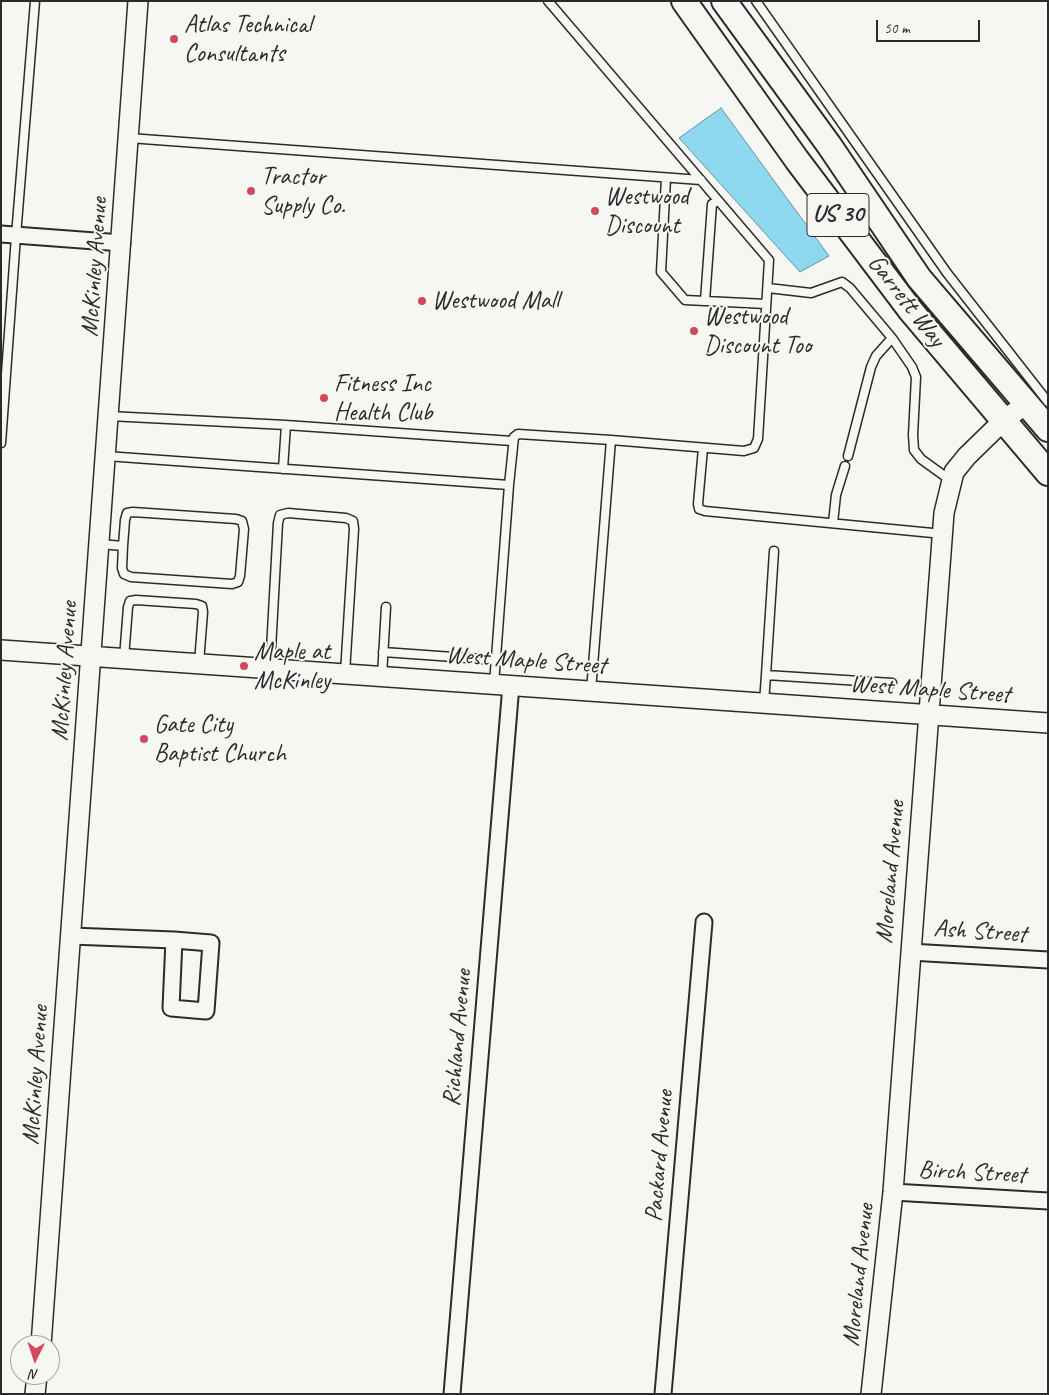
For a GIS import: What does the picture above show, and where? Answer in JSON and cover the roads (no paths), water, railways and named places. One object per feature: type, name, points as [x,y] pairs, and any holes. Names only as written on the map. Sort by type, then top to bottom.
[{"type":"main road","name":"Garrett Way","points":[[684,1],[797,160],[911,310],[1048,473]]},
{"type":"main road","name":"Garrett Way","points":[[724,1],[829,145],[919,278],[1038,400],[1048,429]]},
{"type":"street","name":"McKinley Avenue","points":[[42,1335],[138,1]]},
{"type":"street","points":[[8,235],[122,243]]},
{"type":"street","name":"Moreland Avenue","points":[[871,1394],[893,1192],[944,513],[954,472],[967,456],[1004,420],[1038,400]]},
{"type":"street","name":"West Maple Street","points":[[1,650],[1048,723]]},
{"type":"street","name":"Richland Avenue","points":[[452,1394],[502,685]]},
{"type":"street","name":"Packard Avenue","points":[[663,1394],[704,922]]},
{"type":"street","points":[[71,936],[174,940],[211,943],[206,1011],[171,1008],[174,940]]},
{"type":"street","name":"Ash Street","points":[[910,952],[1048,960]]},
{"type":"street","name":"Birch Street","points":[[893,1192],[1048,1201]]},
{"type":"lane","points":[[1,443],[8,235],[35,1]]},
{"type":"lane","points":[[502,685],[496,660],[512,441],[514,437],[518,434],[744,451],[754,448],[758,439],[769,260],[548,1]]},
{"type":"lane","points":[[756,1],[1038,400],[1048,386]]},
{"type":"lane","points":[[129,138],[700,180]]},
{"type":"lane","points":[[666,178],[660,272],[685,300],[766,304]]},
{"type":"lane","points":[[705,301],[712,204],[718,201]]},
{"type":"lane","points":[[768,288],[810,293],[842,282],[850,288],[892,338],[912,367],[916,377],[914,450],[922,460],[952,482]]},
{"type":"lane","points":[[848,456],[871,367],[876,356],[892,338]]},
{"type":"lane","points":[[109,416],[512,441]]},
{"type":"lane","points":[[283,469],[286,426]]},
{"type":"lane","points":[[591,691],[611,440]]},
{"type":"lane","points":[[703,448],[699,509],[943,534]]},
{"type":"lane","points":[[106,456],[509,485]]},
{"type":"lane","points":[[833,523],[836,496],[845,466]]},
{"type":"lane","points":[[133,512],[236,519],[242,521],[244,529],[240,576],[238,582],[232,584],[130,577],[124,574],[122,568],[123,546],[127,513],[133,512]]},
{"type":"lane","points":[[270,668],[278,523],[280,516],[288,513],[346,518],[353,521],[345,674]]},
{"type":"lane","points":[[100,544],[123,546]]},
{"type":"lane","points":[[764,703],[774,551]]},
{"type":"lane","points":[[124,658],[130,601],[186,603],[202,606],[199,663]]},
{"type":"lane","points":[[382,676],[386,608]]},
{"type":"lane","points":[[384,652],[496,660]]},
{"type":"lane","points":[[766,675],[892,683]]},
{"type":"water","points":[[721,108],[829,256],[800,272],[679,138]]},
{"type":"place","name":"Atlas Technical Consultants","points":[[174,39]]},
{"type":"place","name":"Tractor Supply Co.","points":[[251,191]]},
{"type":"place","name":"Westwood Discount","points":[[595,211]]},
{"type":"place","name":"Westwood Mall","points":[[422,301]]},
{"type":"place","name":"Westwood Discount Too","points":[[694,331]]},
{"type":"place","name":"Fitness Inc Health Club","points":[[324,398]]},
{"type":"place","name":"Maple at McKinley","points":[[244,666]]},
{"type":"place","name":"Gate City Baptist Church","points":[[144,739]]}]
